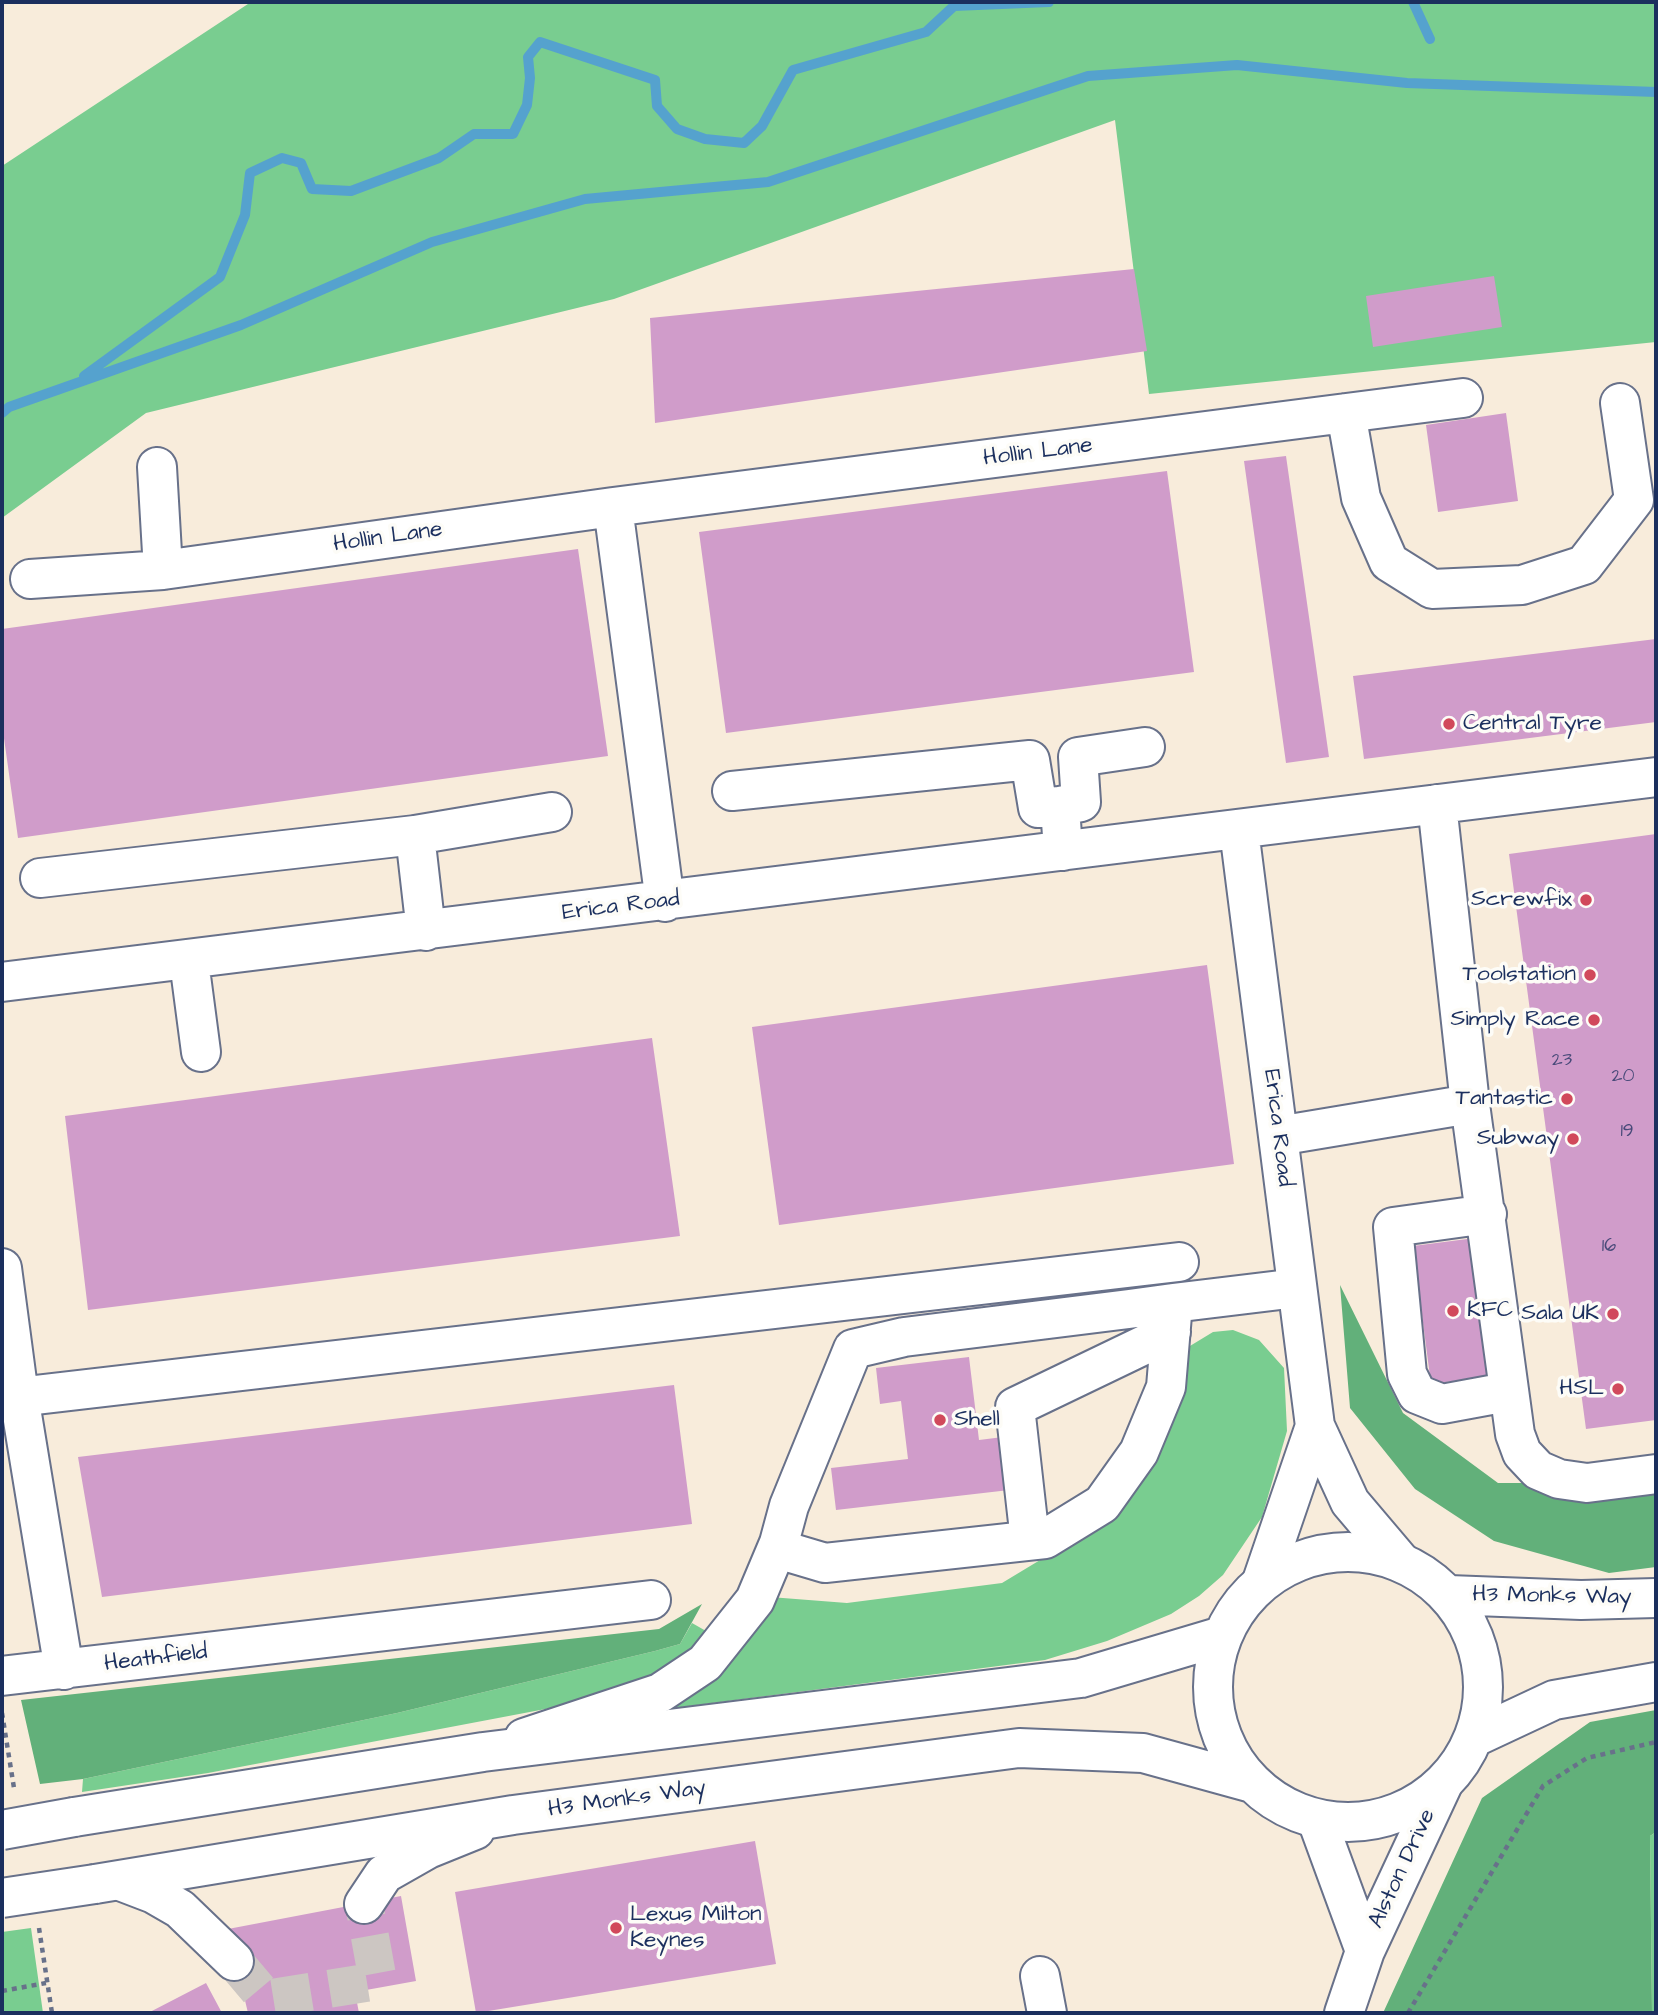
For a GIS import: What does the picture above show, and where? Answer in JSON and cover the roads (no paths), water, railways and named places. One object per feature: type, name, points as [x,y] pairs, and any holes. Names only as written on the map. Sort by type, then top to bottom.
[{"type":"street","name":"Hollin Lane","points":[[30,579],[163,570],[613,507],[1463,398]]},
{"type":"street","points":[[1346,413],[1361,498],[1389,562],[1432,589],[1522,585],[1584,565],[1634,500],[1620,403]]},
{"type":"street","points":[[157,467],[163,570]]},
{"type":"street","points":[[613,507],[665,902]]},
{"type":"street","points":[[732,791],[1030,760],[1038,808],[1060,806],[1081,802],[1078,757],[1145,747]]},
{"type":"street","name":"Erica Road","points":[[2,982],[189,961],[1656,777]]},
{"type":"street","points":[[1437,804],[1470,1104],[1487,1214],[1507,1392],[1515,1434],[1522,1453],[1538,1470],[1559,1479],[1587,1483],[1656,1474]]},
{"type":"street","points":[[1060,806],[1063,851]]},
{"type":"street","points":[[40,878],[415,835],[552,813]]},
{"type":"street","name":"Erica Road","points":[[1239,830],[1315,1426],[1350,1502],[1400,1561]]},
{"type":"street","points":[[415,835],[426,931]]},
{"type":"street","points":[[189,961],[201,1052]]},
{"type":"street","points":[[1278,1136],[1470,1104]]},
{"type":"street","points":[[1487,1214],[1392,1227],[1407,1374],[1417,1394],[1442,1404],[1507,1392]]},
{"type":"street","points":[[10,1398],[1179,1262]]},
{"type":"street","points":[[2,1268],[10,1398],[64,1670]]},
{"type":"street","points":[[482,1752],[660,1693],[705,1663],[755,1600],[779,1543],[789,1506],[853,1349],[904,1337],[1172,1317],[1297,1288]]},
{"type":"street","points":[[779,1543],[788,1552],[825,1563],[1045,1539],[1102,1504],[1139,1452],[1166,1387],[1172,1317]]},
{"type":"street","points":[[1030,1541],[1015,1407],[1172,1317]]},
{"type":"street","name":"Erica Road","points":[[1262,1581],[1315,1426]]},
{"type":"street","points":[[1336,1551],[1385,1556],[1400,1561],[1423,1573],[1449,1595],[1468,1623],[1485,1685],[1475,1737],[1464,1759],[1441,1786],[1410,1808],[1382,1818],[1317,1819],[1290,1810],[1252,1783],[1226,1748],[1214,1710],[1214,1663],[1222,1636],[1234,1612],[1262,1581],[1303,1558],[1336,1551]]},
{"type":"street","name":"H3 Monks Way","points":[[1449,1595],[1581,1600],[1656,1598]]},
{"type":"street","name":"Heathfield","points":[[2,1676],[651,1600]]},
{"type":"street","points":[[2,1830],[482,1752],[1080,1678],[1222,1636]]},
{"type":"street","points":[[1475,1737],[1554,1700],[1656,1682]]},
{"type":"street","name":"H3 Monks Way","points":[[2,1898],[513,1815],[1019,1748],[1143,1753],[1252,1783]]},
{"type":"street","name":"Alston Drive","points":[[1344,2013],[1364,1951],[1441,1786]]},
{"type":"street","points":[[364,1903],[384,1874],[428,1849],[513,1815]]},
{"type":"street","name":"Alston Drive","points":[[1317,1819],[1364,1951]]},
{"type":"street","points":[[107,1883],[180,1909],[234,1961]]},
{"type":"street","points":[[1040,1976],[1046,2013]]},
{"type":"waterway","points":[[84,376],[220,277],[245,215],[250,173],[282,158],[301,163],[312,189],[351,191],[439,158],[474,134],[513,134],[527,105],[530,78],[528,57],[540,42],[655,80],[657,106],[677,129],[705,139],[744,143],[762,126],[793,70],[926,32],[954,6],[1049,2]]},
{"type":"waterway","points":[[1413,2],[1430,39]]},
{"type":"waterway","points":[[2,413],[9,407],[241,325],[432,242],[585,199],[768,182],[1088,76],[1237,65],[1407,83],[1656,92]]},
{"type":"tunnel","points":[[234,1961],[266,1999],[378,1981],[364,1904]]},
{"type":"place","name":"Central Tyre","points":[[1449,724]]},
{"type":"place","name":"Screwfix","points":[[1586,900]]},
{"type":"place","name":"Toolstation","points":[[1590,975]]},
{"type":"place","name":"Simply Race","points":[[1594,1020]]},
{"type":"place","name":"Tantastic","points":[[1567,1099]]},
{"type":"place","name":"Subway","points":[[1573,1139]]},
{"type":"place","name":"KFC","points":[[1453,1311]]},
{"type":"place","name":"Sala UK","points":[[1613,1314]]},
{"type":"place","name":"HSL","points":[[1618,1389]]},
{"type":"place","name":"Shell","points":[[940,1420]]},
{"type":"place","name":"Lexus Milton Keynes","points":[[616,1928]]}]
